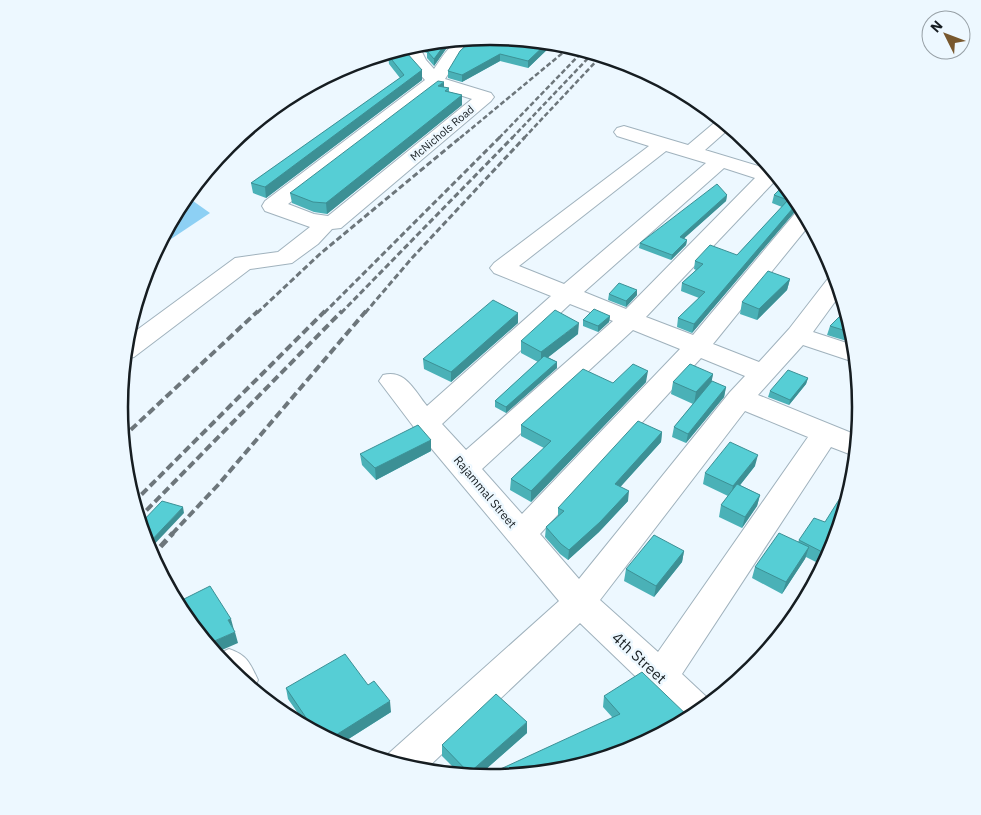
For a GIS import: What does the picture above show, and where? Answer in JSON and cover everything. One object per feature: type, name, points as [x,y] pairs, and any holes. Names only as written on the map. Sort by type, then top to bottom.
[{"type":"street","points":[[134,345],[243,263],[284,258],[310,239],[318,222],[273,206],[435,81],[453,54],[461,47]]},
{"type":"street","points":[[414,53],[418,62],[435,81]]},
{"type":"street","name":"McNichols Road","points":[[318,222],[333,224],[485,97],[435,81]]},
{"type":"street","points":[[690,152],[720,127]]},
{"type":"street","points":[[624,132],[767,173]]},
{"type":"street","points":[[663,144],[502,268],[696,348],[763,373]]},
{"type":"street","points":[[426,424],[566,295],[721,161]]},
{"type":"street","points":[[465,468],[629,320],[771,178]]},
{"type":"street","points":[[521,535],[696,348],[801,220]]},
{"type":"street","points":[[409,761],[580,602],[740,398],[798,335],[833,288]]},
{"type":"street","points":[[798,335],[849,352]]},
{"type":"street","name":"Rajammal Street","points":[[392,381],[426,424],[580,602]]},
{"type":"street","points":[[740,398],[851,444]]},
{"type":"street","points":[[660,678],[826,433]]},
{"type":"street","name":"4th Street","points":[[580,602],[693,708]]},
{"type":"shaded area","points":[[193,201],[210,213],[169,241]]},
{"type":"building","points":[[490,45],[541,49],[528,61],[500,54],[462,75],[448,71],[460,51],[465,46]]},
{"type":"building","points":[[442,48],[434,59],[427,51]]},
{"type":"building","points":[[408,55],[422,70],[265,187],[251,183],[404,75],[391,59]]},
{"type":"building","points":[[438,81],[444,82],[438,86],[449,88],[445,91],[462,95],[326,203],[313,202],[290,193]]},
{"type":"building","points":[[717,184],[727,195],[680,237],[687,240],[672,255],[640,243]]},
{"type":"building","points":[[780,189],[787,200],[774,195]]},
{"type":"building","points":[[788,200],[793,208],[694,324],[678,318],[705,292],[682,283],[703,264],[695,261],[710,245],[737,255]]},
{"type":"building","points":[[768,271],[790,279],[759,309],[742,302]]},
{"type":"building","points":[[619,283],[637,290],[626,301],[609,294]]},
{"type":"building","points":[[493,300],[518,313],[451,372],[423,359]]},
{"type":"building","points":[[594,309],[610,316],[598,326],[583,320]]},
{"type":"building","points":[[555,310],[579,323],[541,352],[521,341]]},
{"type":"building","points":[[841,315],[845,330],[830,326]]},
{"type":"building","points":[[544,356],[557,362],[506,407],[495,401]]},
{"type":"building","points":[[633,364],[648,371],[531,491],[511,479],[551,441],[521,425],[583,369],[613,383]]},
{"type":"building","points":[[690,364],[713,374],[696,392],[673,382]]},
{"type":"building","points":[[788,370],[808,378],[790,400],[770,391]]},
{"type":"building","points":[[712,381],[726,387],[688,434],[674,427]]},
{"type":"building","points":[[638,421],[662,432],[615,484],[629,491],[600,522],[569,550],[546,527],[564,511],[558,508]]},
{"type":"building","points":[[418,425],[431,440],[375,468],[360,454]]},
{"type":"building","points":[[730,442],[758,455],[733,486],[705,473]]},
{"type":"building","points":[[737,484],[760,495],[745,517],[721,505]]},
{"type":"building","points":[[843,494],[834,524],[822,552],[799,540],[814,518],[825,522]]},
{"type":"building","points":[[162,501],[183,507],[153,539],[145,518]]},
{"type":"building","points":[[779,533],[809,547],[786,582],[755,567]]},
{"type":"building","points":[[654,535],[684,551],[656,586],[626,569]]},
{"type":"building","points":[[210,586],[231,619],[228,620],[235,632],[214,641],[183,599]]},
{"type":"building","points":[[345,654],[368,685],[374,681],[390,701],[336,735],[308,720],[286,688]]},
{"type":"building","points":[[642,672],[685,713],[651,733],[584,758],[538,767],[499,770],[620,714],[604,696]]},
{"type":"building","points":[[496,694],[527,722],[473,769],[465,769],[442,745]]},
{"type":"railway","points":[[460,138],[563,52]]},
{"type":"railway","points":[[499,138],[578,56]]},
{"type":"railway","points":[[512,138],[588,58]]},
{"type":"railway","points":[[524,138],[597,61]]},
{"type":"railway","points":[[257,313],[321,253],[461,137]]},
{"type":"railway","points":[[341,313],[513,137]]},
{"type":"railway","points":[[365,313],[412,258],[525,137]]},
{"type":"railway","points":[[324,313],[499,138]]},
{"type":"railway","points":[[129,431],[258,311]]},
{"type":"railway","points":[[139,497],[325,311]]},
{"type":"railway","points":[[144,513],[342,311]]},
{"type":"railway","points":[[172,534],[218,485],[366,311]]},
{"type":"railway","points":[[158,550],[173,533]]}]
